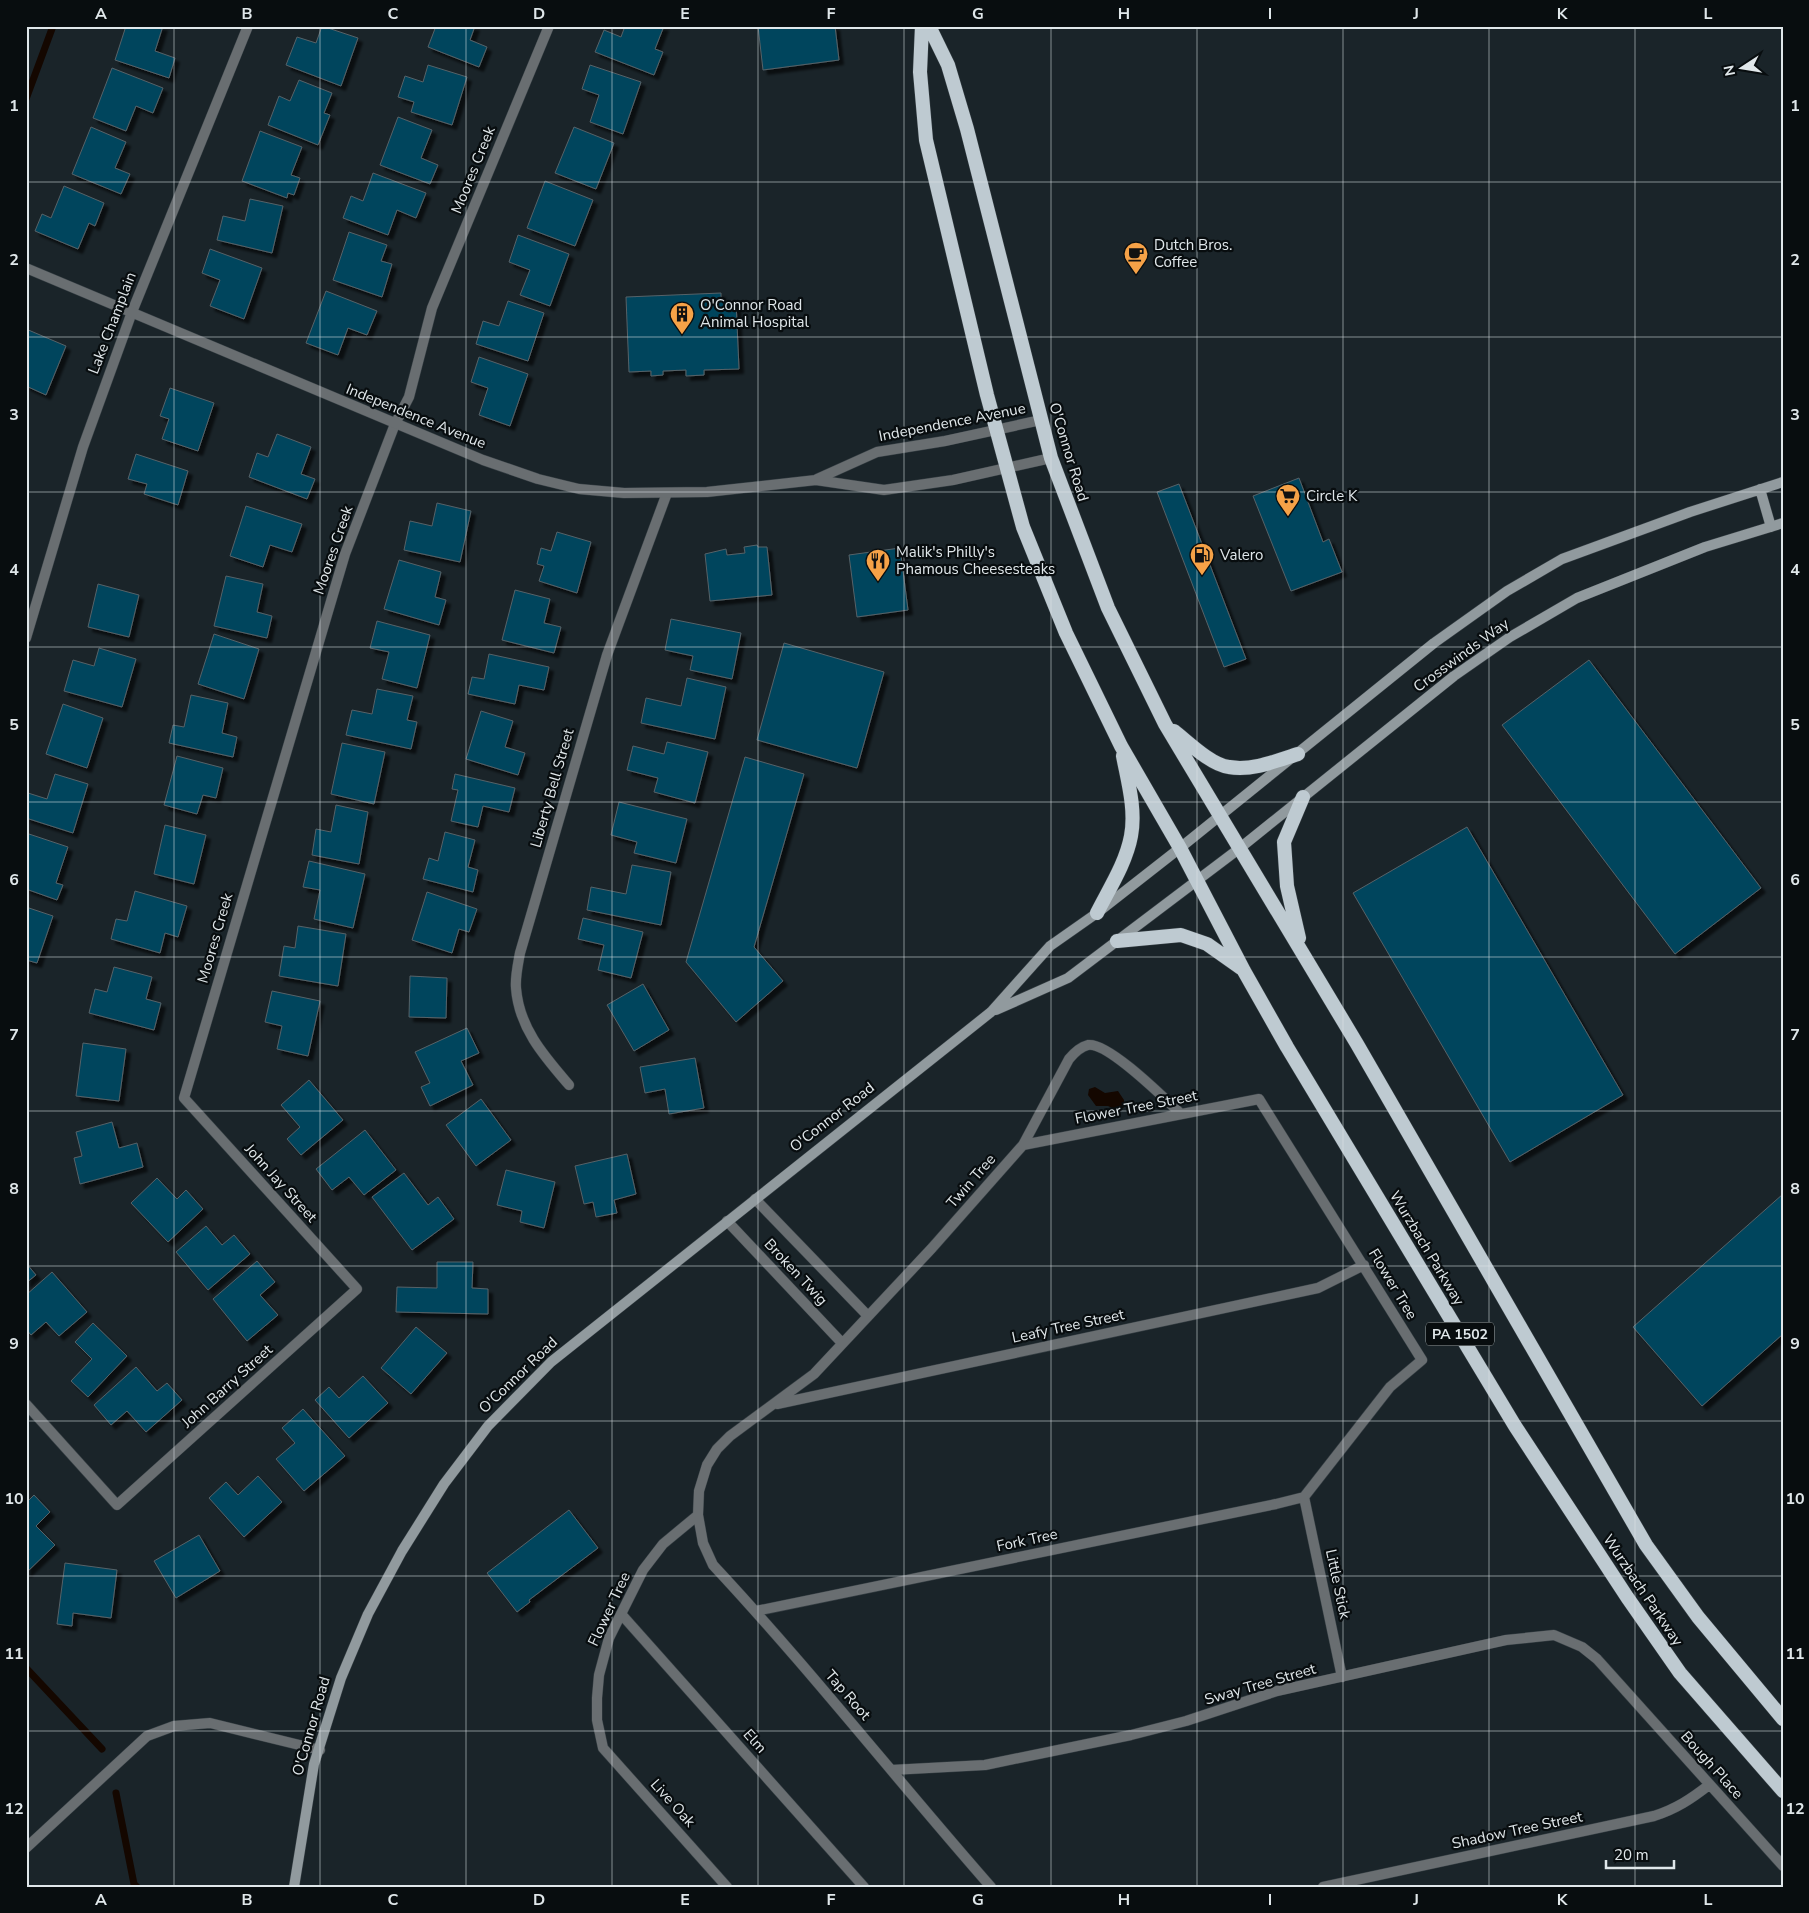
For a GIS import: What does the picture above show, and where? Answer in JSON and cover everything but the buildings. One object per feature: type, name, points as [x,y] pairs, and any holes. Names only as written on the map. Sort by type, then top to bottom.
[{"type":"highway","points":[[922,26],[920,72],[926,140],[1005,468],[1023,527],[1054,610],[1121,746],[1180,848]]},
{"type":"highway","name":"O'Connor Road","points":[[929,26],[948,66],[967,129],[1051,458],[1108,608],[1166,724],[1221,814]]},
{"type":"highway","points":[[1166,724],[1202,754],[1228,767],[1264,765],[1298,754]]},
{"type":"highway","points":[[1097,913],[1122,864],[1131,836],[1132,805],[1121,746]]},
{"type":"highway","points":[[1302,950],[1287,886],[1284,842],[1303,797]]},
{"type":"highway","name":"Wurzbach Parkway","points":[[1221,814],[1302,950],[1646,1545],[1698,1617],[1783,1719]]},
{"type":"highway","name":"Wurzbach Parkway","points":[[1180,848],[1287,1047],[1515,1426],[1616,1581],[1680,1673],[1783,1791]]},
{"type":"highway","points":[[1116,941],[1181,935],[1207,944],[1244,970]]},
{"type":"main road","name":"Crosswinds Way","points":[[1221,814],[1434,643],[1507,591],[1562,559],[1690,512],[1783,482]]},
{"type":"main road","points":[[1760,489],[1770,527]]},
{"type":"main road","name":"Crosswinds Way","points":[[1197,880],[1240,848],[1454,676],[1518,632],[1577,598],[1705,547],[1783,523]]},
{"type":"main road","name":"O'Connor Road","points":[[294,1887],[314,1764],[320,1750],[341,1678],[368,1614],[402,1551],[444,1484],[488,1426],[551,1362],[991,1012],[1050,946],[1097,913],[1221,814]]},
{"type":"main road","name":"O'Connor Road","points":[[991,1012],[1068,978],[1197,880]]},
{"type":"street","name":"Lake Champlain","points":[[26,638],[36,610],[58,523],[80,455],[132,312],[248,26]]},
{"type":"street","name":"Moores Creek","points":[[184,1098],[345,554],[395,424],[409,397],[432,308],[549,26]]},
{"type":"street","name":"Independence Avenue","points":[[26,268],[482,460],[538,479],[578,489],[624,493],[707,492],[816,480],[884,490],[953,480],[1051,458]]},
{"type":"street","name":"Independence Avenue","points":[[816,480],[878,452],[945,441],[1041,420]]},
{"type":"street","name":"Liberty Bell Street","points":[[569,1085],[539,1050],[522,1020],[516,986],[520,953],[607,655],[667,493]]},
{"type":"street","name":"Twin Tree","points":[[698,1515],[699,1490],[707,1465],[717,1449],[730,1436],[814,1374],[932,1248],[1023,1145],[1069,1059],[1078,1049],[1087,1045],[1096,1046],[1116,1056],[1180,1113]]},
{"type":"street","name":"John Jay Street","points":[[184,1098],[357,1289]]},
{"type":"street","name":"Flower Tree Street","points":[[1023,1145],[1256,1099]]},
{"type":"street","name":"Flower Tree","points":[[1256,1099],[1259,1099],[1422,1360],[1390,1387],[1304,1497]]},
{"type":"street","name":"Broken Twig","points":[[755,1199],[868,1316]]},
{"type":"street","name":"Broken Twig","points":[[727,1221],[842,1344]]},
{"type":"street","name":"Leafy Tree Street","points":[[774,1405],[1318,1288],[1364,1265]]},
{"type":"street","name":"John Barry Street","points":[[26,1404],[117,1505],[357,1289]]},
{"type":"street","name":"Fork Tree","points":[[756,1611],[1304,1497]]},
{"type":"street","name":"Little Stick","points":[[1304,1497],[1342,1677]]},
{"type":"street","name":"Flower Tree","points":[[600,1738],[597,1698],[599,1675],[609,1638],[643,1570],[663,1544],[698,1515]]},
{"type":"street","name":"Tap Root","points":[[698,1515],[703,1543],[713,1565],[756,1611],[991,1887]]},
{"type":"street","name":"Elm","points":[[622,1615],[864,1887]]},
{"type":"street","name":"Sway Tree Street","points":[[891,1770],[986,1765],[1132,1735],[1186,1721],[1277,1691],[1506,1640],[1554,1635],[1582,1647],[1597,1659],[1619,1684]]},
{"type":"street","name":"Bough Place","points":[[1619,1684],[1783,1866]]},
{"type":"street","points":[[26,1848],[147,1736],[174,1726],[210,1723],[320,1750]]},
{"type":"street","name":"Live Oak","points":[[600,1738],[603,1748],[727,1887]]},
{"type":"street","name":"Shadow Tree Street","points":[[1322,1887],[1654,1816],[1672,1811],[1687,1803],[1709,1784]]},
{"type":"shaded area","points":[[1095,1087],[1105,1093],[1118,1091],[1124,1100],[1124,1107],[1119,1111],[1108,1106],[1096,1106],[1088,1095],[1089,1089]]},
{"type":"waterway","points":[[26,99],[53,26]]},
{"type":"waterway","points":[[26,1668],[102,1749]]},
{"type":"waterway","points":[[116,1793],[134,1884],[137,1887]]},
{"type":"place","name":"Dutch Bros. Coffee","points":[[1136,275]]},
{"type":"place","name":"O'Connor Road Animal Hospital","points":[[682,335]]},
{"type":"place","name":"Circle K","points":[[1288,517]]},
{"type":"place","name":"Valero","points":[[1202,576]]},
{"type":"place","name":"Malik's Philly's Phamous Cheesesteaks","points":[[878,582]]}]
